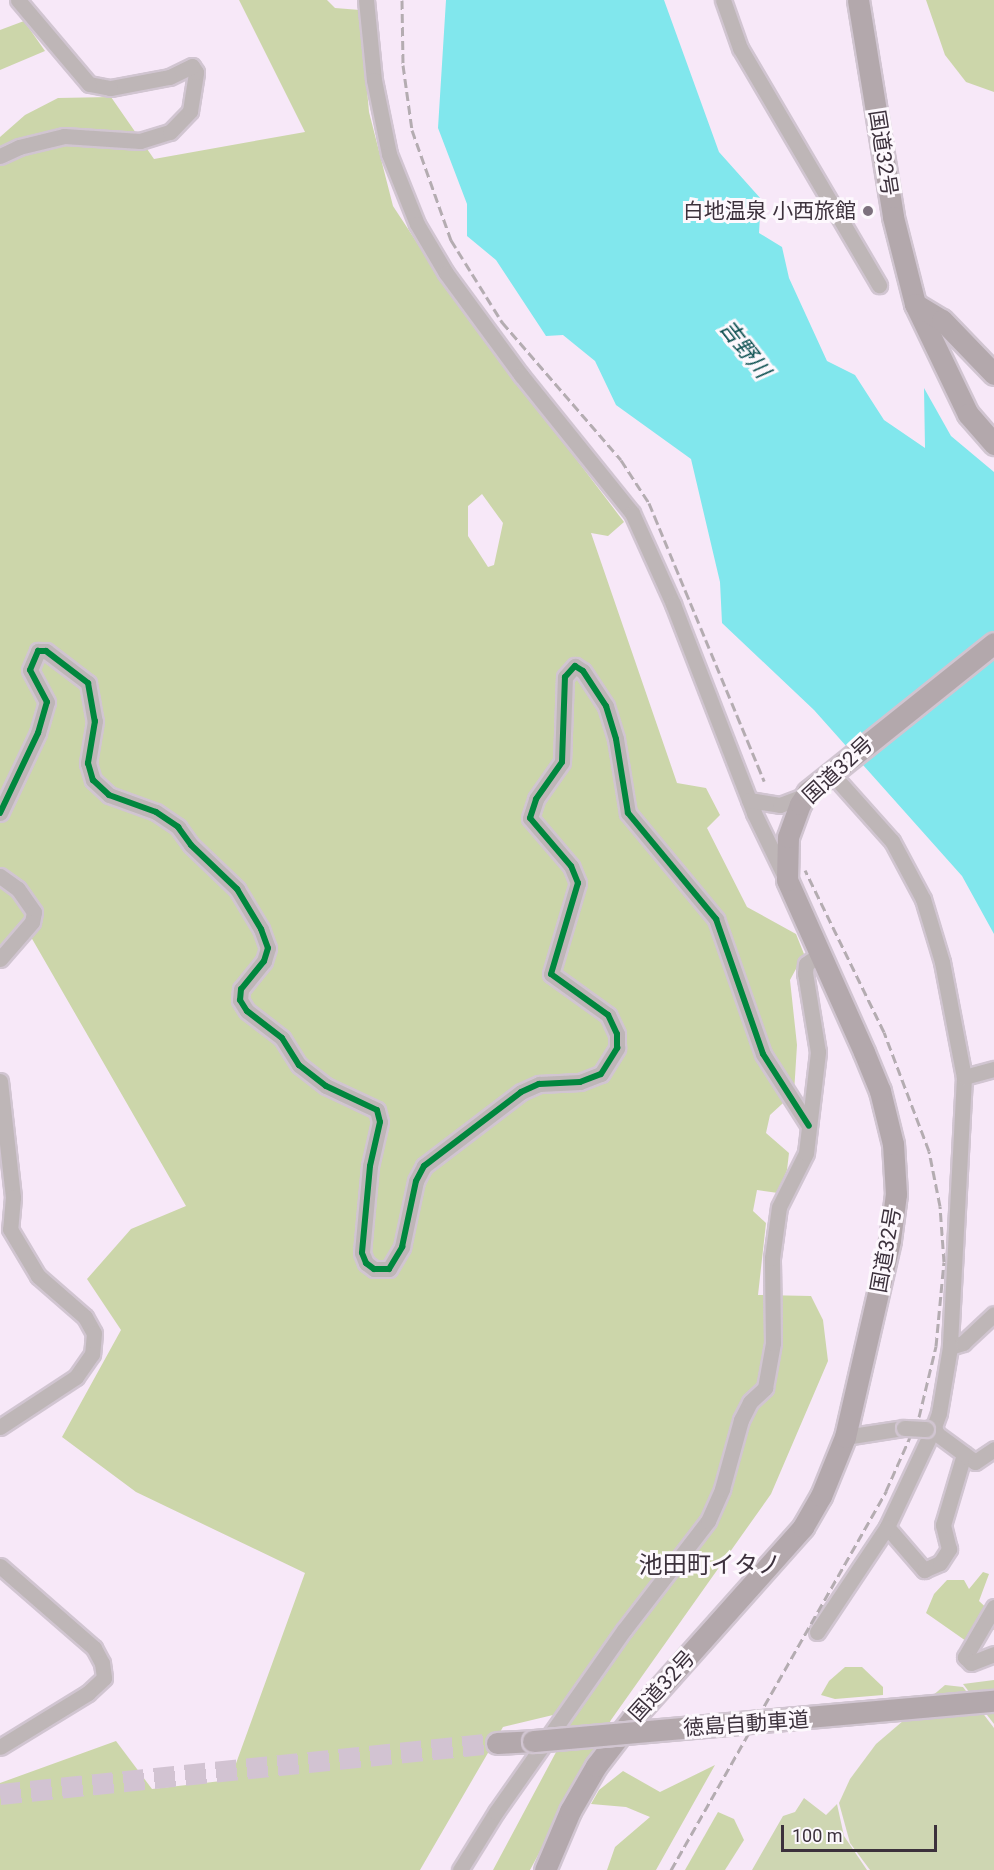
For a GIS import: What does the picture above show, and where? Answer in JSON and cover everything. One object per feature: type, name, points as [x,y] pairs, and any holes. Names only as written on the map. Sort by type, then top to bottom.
[{"type":"highway","name":"国道32号","points":[[858,0],[893,217],[915,304],[968,414],[994,444]]},
{"type":"highway","points":[[915,304],[942,320],[994,374]]},
{"type":"highway","name":"国道32号","points":[[951,379],[994,427]]},
{"type":"highway","name":"国道32号","points":[[545,1870],[570,1811],[596,1766],[633,1718],[803,1527],[821,1496],[845,1437],[890,1240],[896,1194],[893,1144],[880,1091],[787,880],[789,814],[804,796],[994,643]]},
{"type":"highway","name":"徳島自動車道","points":[[497,1743],[994,1701]]},
{"type":"street","points":[[0,156],[19,147],[64,136],[140,141],[170,132],[190,111],[196,72],[192,66],[153,81],[110,88],[89,84],[18,0]]},
{"type":"street","points":[[366,0],[374,80],[389,154],[417,224],[446,273],[521,375],[632,513],[650,548],[749,800],[787,880]]},
{"type":"street","points":[[723,0],[740,48],[879,285]]},
{"type":"street","points":[[0,813],[38,733],[47,702],[30,670],[38,651],[46,651],[88,683],[95,721],[88,763],[93,780],[109,795],[156,812],[178,827],[191,845],[237,889],[257,921],[268,948],[264,961],[241,989],[240,1000],[247,1011],[282,1038],[299,1065],[326,1086],[377,1110],[380,1122],[370,1166],[362,1253],[366,1263],[374,1269],[389,1269],[402,1247],[416,1181],[424,1166],[521,1092],[539,1084],[580,1082],[601,1074],[617,1048],[617,1035],[608,1015],[550,974],[578,883],[571,866],[530,818],[536,799],[562,762],[565,677],[575,666],[583,670],[606,706],[616,739],[628,813],[716,919],[763,1054],[809,1126]]},
{"type":"street","points":[[817,1632],[887,1527],[930,1428],[950,1347],[964,1077],[942,962],[923,899],[892,841],[841,784]]},
{"type":"street","points":[[749,800],[789,814]]},
{"type":"street","points":[[0,876],[18,889],[34,912],[32,922],[0,959]]},
{"type":"street","points":[[460,1870],[624,1630],[708,1521],[722,1489],[741,1420],[750,1402],[765,1388],[773,1343],[772,1258],[779,1207],[806,1153],[818,1052],[805,973],[806,964],[819,955]]},
{"type":"street","points":[[964,1077],[994,1069]]},
{"type":"street","points":[[0,1081],[13,1197],[9,1229],[38,1275],[85,1317],[94,1333],[92,1354],[76,1377],[0,1427]]},
{"type":"street","points":[[950,1347],[963,1343],[994,1314]]},
{"type":"street","points":[[845,1437],[904,1428],[930,1428],[975,1462],[994,1449]]},
{"type":"street","points":[[887,1527],[924,1570],[940,1563],[949,1549],[943,1525],[964,1454]]},
{"type":"street","points":[[0,1566],[94,1648],[102,1664],[104,1678],[88,1693],[0,1747]]},
{"type":"street","points":[[994,1607],[965,1657],[971,1663],[994,1654]]},
{"type":"green space","points":[[239,0],[327,0],[335,8],[360,10],[369,112],[393,206],[450,293],[624,522],[608,536],[591,533],[677,783],[706,788],[720,815],[707,828],[747,907],[796,934],[804,954],[790,980],[797,1045],[794,1093],[770,1115],[766,1133],[789,1153],[787,1170],[778,1193],[757,1190],[753,1211],[766,1223],[758,1295],[811,1296],[823,1320],[828,1361],[771,1494],[611,1720],[530,1870],[493,1870],[570,1726],[553,1715],[503,1727],[420,1870],[0,1870],[0,1783],[116,1741],[152,1789],[230,1780],[305,1573],[136,1492],[62,1437],[121,1330],[87,1279],[131,1229],[186,1206],[31,937],[0,947],[0,137],[25,115],[58,98],[111,97],[154,159],[305,132]],"holes":[[[482,494],[503,523],[494,565],[488,567],[468,536],[468,506]]]},
{"type":"green space","points":[[926,0],[994,0],[994,92],[966,82],[945,55]]},
{"type":"green space","points":[[24,21],[45,51],[0,70],[0,30]]},
{"type":"green space","points":[[983,1572],[989,1574],[979,1601],[994,1615],[994,1630],[976,1623],[976,1644],[986,1663],[968,1670],[959,1653],[966,1641],[926,1613],[934,1594],[947,1580],[964,1580],[969,1589]]},
{"type":"green space","points":[[845,1667],[862,1667],[883,1687],[883,1695],[835,1699],[821,1695],[829,1681]]},
{"type":"green space","points":[[994,1680],[994,1724],[963,1684]]},
{"type":"green space","points":[[945,1685],[963,1687],[994,1728],[994,1870],[870,1870],[850,1843],[839,1803],[850,1779],[876,1744]]},
{"type":"green space","points":[[715,1765],[656,1870],[607,1870],[615,1847],[650,1817],[626,1807],[591,1804],[599,1790],[623,1771],[660,1792]]},
{"type":"green space","points":[[804,1798],[826,1815],[837,1804],[844,1836],[867,1870],[752,1870],[783,1816],[795,1812]]},
{"type":"green space","points":[[718,1812],[734,1819],[744,1840],[725,1870],[685,1870]]},
{"type":"water","name":"吉野川","points":[[446,0],[664,0],[719,152],[761,199],[759,233],[782,247],[789,278],[827,361],[855,375],[884,420],[925,448],[924,388],[951,436],[994,472],[994,934],[962,876],[814,710],[722,623],[720,582],[691,459],[616,405],[595,361],[563,335],[546,336],[496,260],[467,236],[467,204],[438,128]]},
{"type":"tunnel","points":[[0,1794],[497,1743]]},
{"type":"railway","points":[[402,0],[403,65],[412,130],[451,240],[502,322],[621,460],[649,503],[764,781]]},
{"type":"railway","points":[[671,1870],[886,1491],[919,1417],[936,1346],[944,1262],[940,1206],[929,1151],[884,1032],[805,870]]},
{"type":"cycle path","points":[[0,813],[38,733],[47,702],[30,670],[38,651],[46,651],[88,683],[95,721],[88,763],[93,780],[109,795],[156,812],[178,827],[191,845],[237,889],[261,929],[268,948],[264,961],[241,989],[240,1000],[247,1011],[282,1038],[299,1065],[326,1086],[377,1110],[380,1122],[370,1166],[362,1253],[366,1263],[374,1269],[389,1269],[402,1247],[416,1181],[424,1166],[521,1092],[539,1084],[580,1082],[601,1074],[617,1048],[617,1034],[608,1015],[551,974],[578,883],[571,866],[530,818],[536,799],[562,762],[565,677],[575,666],[583,671],[606,706],[616,739],[628,813],[716,919],[763,1054],[809,1126]]},
{"type":"place","name":"白地温泉 小西旅館","points":[[868,211]]},
{"type":"district","name":"池田町イタノ","points":[[710,1566]]}]
